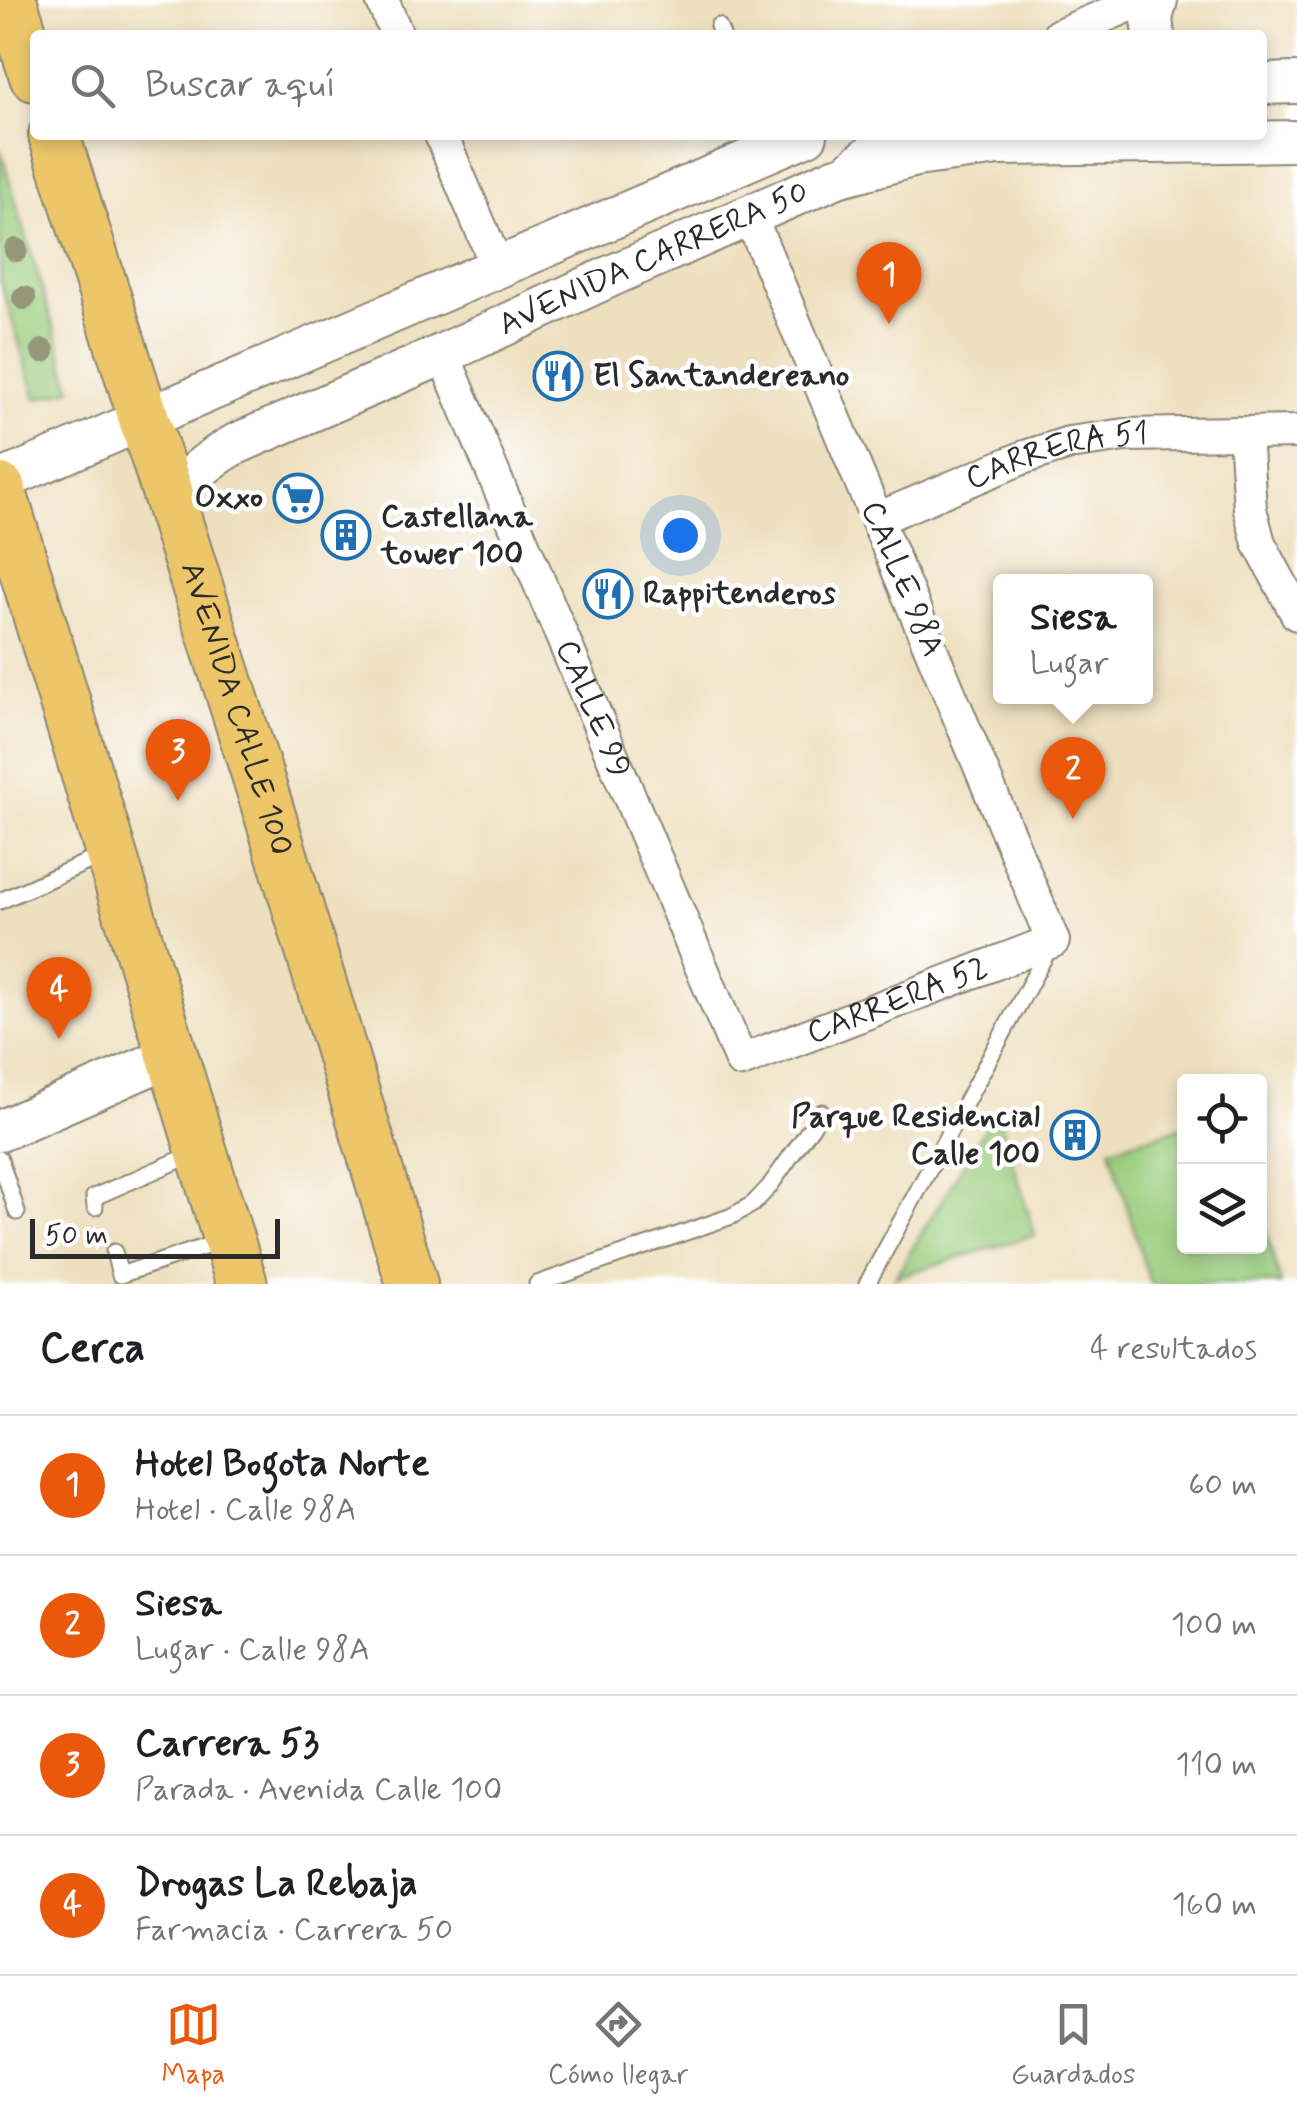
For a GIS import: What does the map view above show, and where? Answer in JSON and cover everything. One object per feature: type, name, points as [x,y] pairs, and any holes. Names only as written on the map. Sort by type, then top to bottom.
[{"type":"main road","points":[[11,0],[30,60]]},
{"type":"main road","name":"AVENIDA CALLE 100","points":[[56,140],[412,1284]]},
{"type":"main road","points":[[0,489],[235,1262]]},
{"type":"street","points":[[382,0],[396,30]]},
{"type":"street","points":[[1071,30],[1142,0]]},
{"type":"street","points":[[1153,30],[1157,0]]},
{"type":"street","points":[[1267,84],[1297,83]]},
{"type":"street","points":[[442,140],[498,268]]},
{"type":"street","name":"AVENIDA CARRERA 50","points":[[0,481],[498,268],[781,140]]},
{"type":"street","points":[[837,177],[883,140]]},
{"type":"street","name":"AVENIDA CARRERA 50","points":[[170,498],[195,471],[236,444],[837,177],[916,156],[999,145],[1297,141]]},
{"type":"street","name":"CALLE 98A","points":[[750,216],[1053,941]]},
{"type":"street","name":"CALLE 99","points":[[444,354],[741,1061]]},
{"type":"street","points":[[1245,432],[1250,509],[1259,542],[1297,614]]},
{"type":"street","name":"CARRERA 51","points":[[877,519],[1022,458],[1069,443],[1125,435],[1297,432]]},
{"type":"street","name":"CARRERA 52","points":[[741,1061],[1053,941]]},
{"type":"street","points":[[0,1131],[173,1056]]},
{"type":"lane","points":[[0,901],[112,852]]},
{"type":"lane","points":[[867,1284],[1053,941]]},
{"type":"lane","points":[[538,1284],[732,1216],[753,1204],[822,1112]]},
{"type":"lane","points":[[95,1206],[94,1197],[202,1150]]},
{"type":"lane","points":[[0,1159],[17,1212]]},
{"type":"lane","points":[[114,1252],[120,1275],[235,1262]]},
{"type":"green space","points":[[0,149],[72,389],[36,399],[0,280]]},
{"type":"green space","points":[[997,1109],[1035,1235],[895,1277]]},
{"type":"green space","points":[[1177,1129],[1177,1254],[1267,1254],[1267,1237],[1281,1284],[1150,1284],[1110,1148]]},
{"type":"place","name":"Hotel Bogota Norte","points":[[889,324]]},
{"type":"place","name":"El Santandereano","points":[[558,376]]},
{"type":"place","name":"Oxxo","points":[[298,498]]},
{"type":"place","name":"Castellana tower 100","points":[[346,535]]},
{"type":"place","name":"Rappitenderos","points":[[608,594]]},
{"type":"place","name":"Carrera 53","points":[[178,801]]},
{"type":"place","name":"Siesa","points":[[1073,819]]},
{"type":"place","name":"Drogas La Rebaja","points":[[59,1039]]},
{"type":"place","name":"Parque Residencial Calle 100","points":[[1075,1135]]}]
